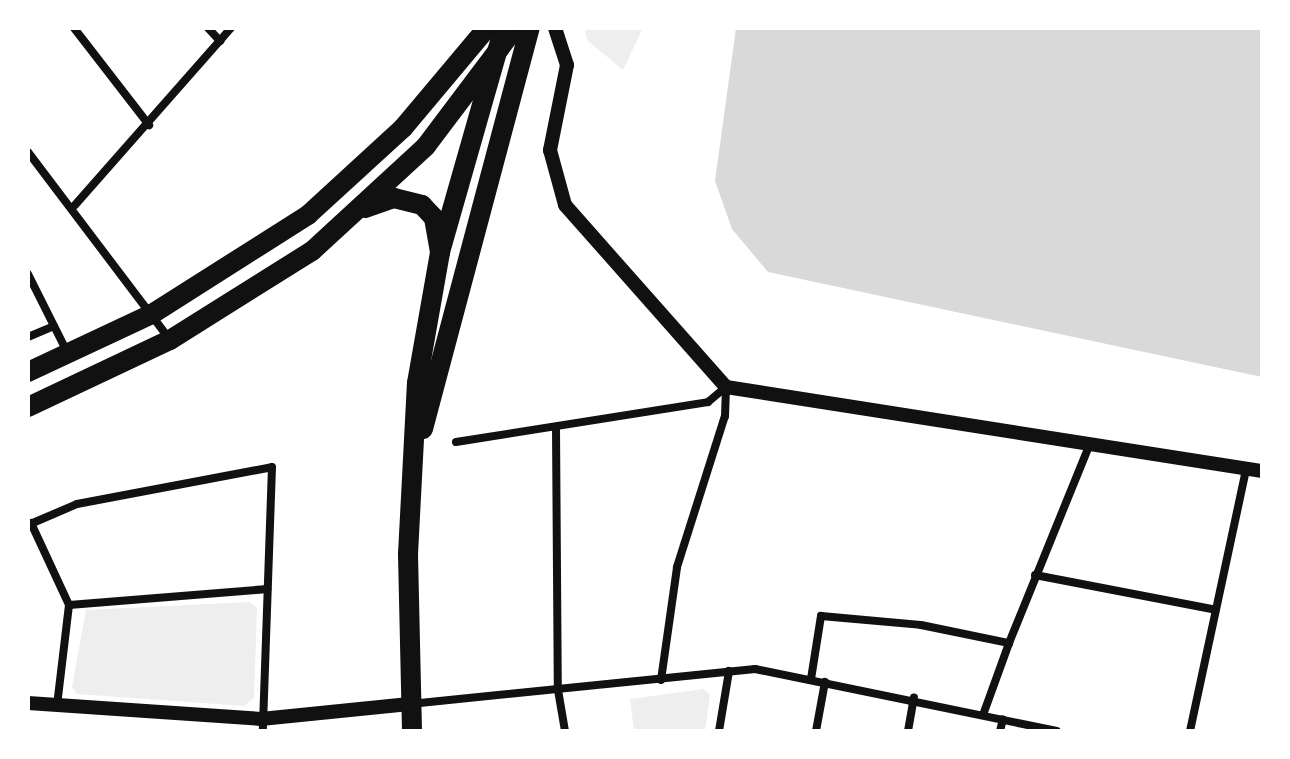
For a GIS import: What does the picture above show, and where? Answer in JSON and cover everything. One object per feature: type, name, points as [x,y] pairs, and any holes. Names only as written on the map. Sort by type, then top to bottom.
[{"type":"main road","points":[[28,372],[152,314],[308,215],[403,128],[487,28]]},
{"type":"main road","points":[[412,731],[408,554],[418,444],[417,383],[440,252],[504,28]]},
{"type":"main road","points":[[28,407],[170,340],[301,259],[426,146],[515,28]]},
{"type":"main road","points":[[418,444],[530,28]]},
{"type":"main road","points":[[354,214],[394,198],[422,205],[434,218],[440,252]]},
{"type":"street","points":[[74,28],[149,125]]},
{"type":"street","points":[[208,28],[220,41]]},
{"type":"street","points":[[75,205],[149,125],[231,28]]},
{"type":"street","points":[[555,28],[567,65],[550,150],[565,205],[578,229],[726,387],[1262,471]]},
{"type":"street","points":[[28,152],[75,205],[170,340]]},
{"type":"street","points":[[28,274],[68,354]]},
{"type":"street","points":[[28,337],[54,326]]},
{"type":"street","points":[[456,442],[556,429],[708,402],[726,387]]},
{"type":"street","points":[[661,680],[677,567],[725,416],[726,387]]},
{"type":"street","points":[[556,429],[558,690],[565,731]]},
{"type":"street","points":[[983,715],[1035,575],[1089,446]]},
{"type":"street","points":[[57,706],[69,605],[30,524],[77,504],[272,467],[262,725]]},
{"type":"street","points":[[1190,731],[1246,469]]},
{"type":"street","points":[[1035,575],[1216,610]]},
{"type":"street","points":[[69,605],[267,589]]},
{"type":"street","points":[[811,679],[821,616],[921,625],[1009,643]]},
{"type":"street","points":[[719,731],[729,671]]},
{"type":"street","points":[[28,703],[262,725],[409,704],[729,671],[811,679],[914,698],[1057,731]]},
{"type":"street","points":[[816,731],[825,682]]},
{"type":"street","points":[[908,731],[914,698]]},
{"type":"street","points":[[1000,731],[1003,719]]},
{"type":"shaded area","points":[[585,28],[643,28],[623,70],[587,40]]},
{"type":"shaded area","points":[[736,28],[1262,28],[1262,377],[768,272],[732,229],[715,181]]},
{"type":"shaded area","points":[[249,602],[257,608],[254,698],[244,706],[77,694],[72,687],[86,610]]},
{"type":"shaded area","points":[[704,689],[710,695],[705,731],[634,731],[630,699]]}]
